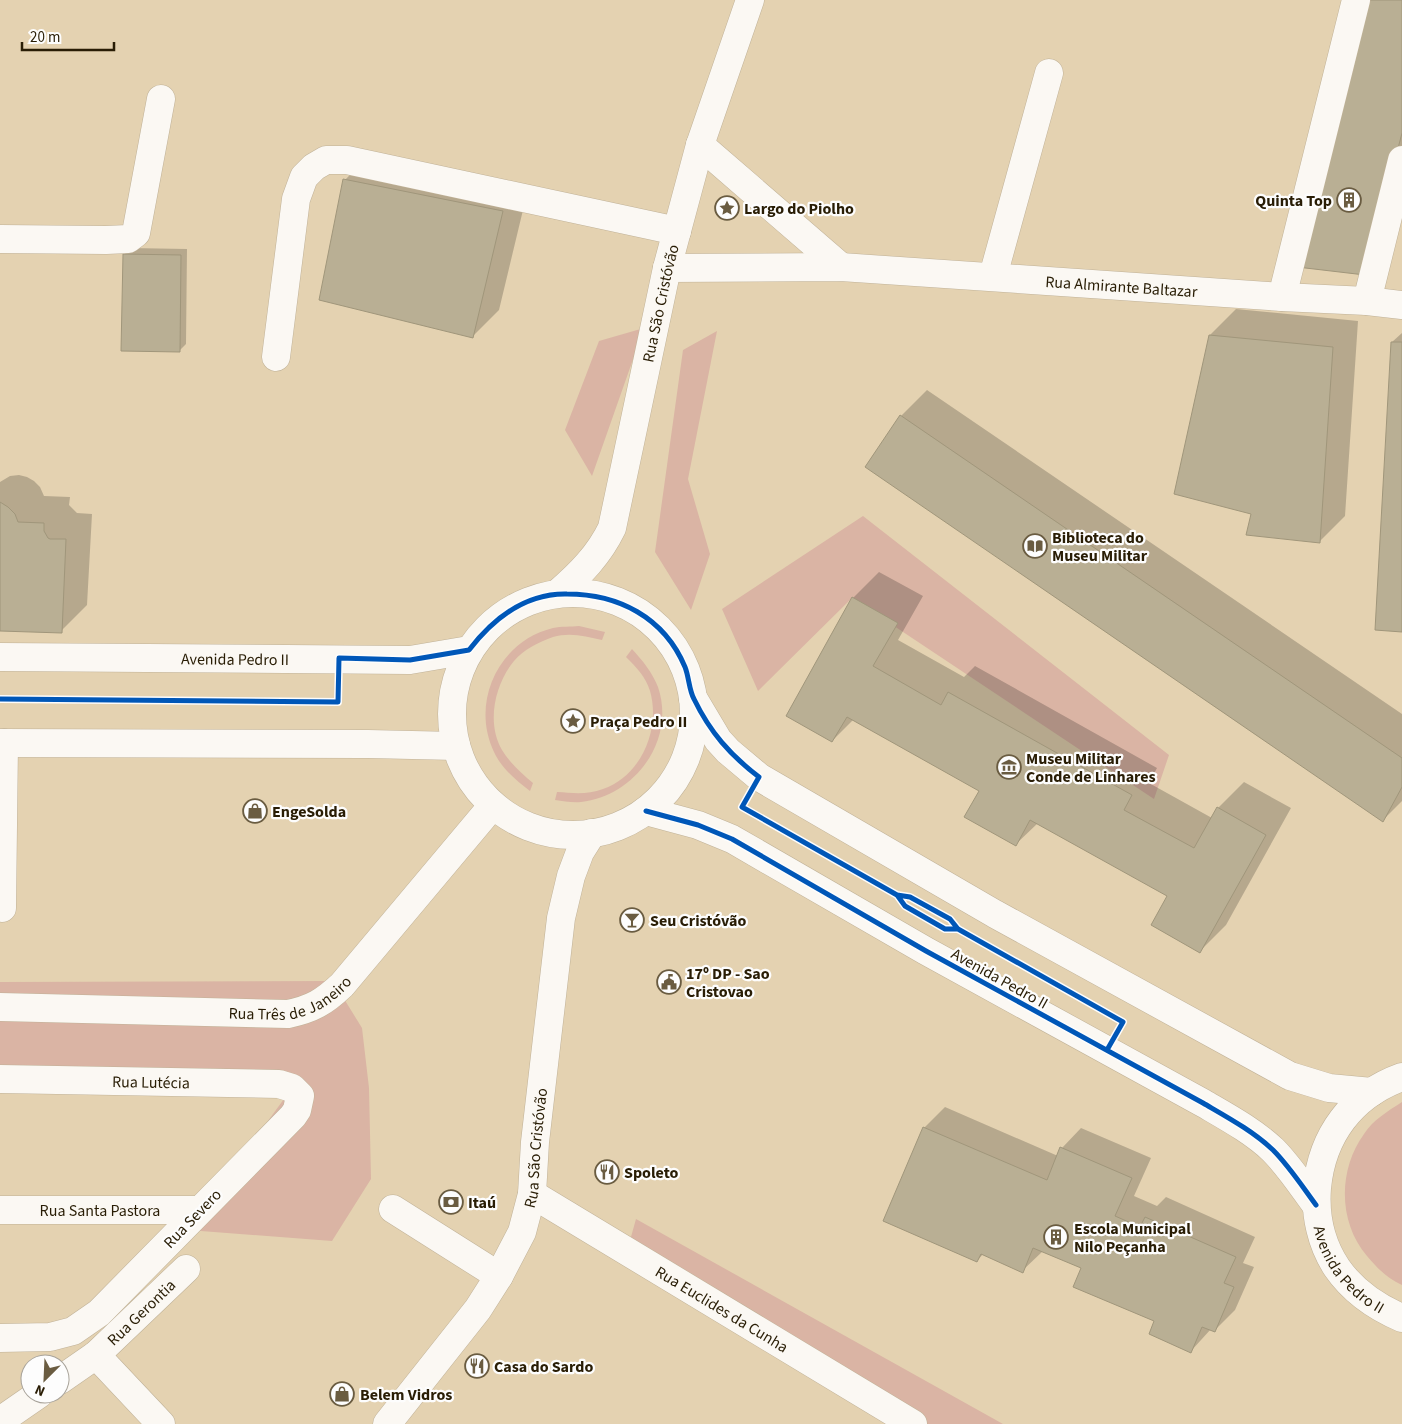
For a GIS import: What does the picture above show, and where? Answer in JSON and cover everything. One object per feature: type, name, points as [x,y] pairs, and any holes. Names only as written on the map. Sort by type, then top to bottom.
[{"type":"street","name":"Rua São Cristóvão","points":[[558,594],[589,564],[605,543],[612,528],[667,268],[700,146],[750,0]]},
{"type":"street","points":[[1282,297],[1356,0]]},
{"type":"street","points":[[993,276],[1049,73]]},
{"type":"street","points":[[0,239],[106,240],[128,238],[136,233],[161,99]]},
{"type":"street","points":[[700,146],[841,267]]},
{"type":"street","points":[[276,357],[296,199],[304,177],[326,160],[347,160],[678,231]]},
{"type":"street","points":[[1367,301],[1402,160]]},
{"type":"street","name":"Rua Almirante Baltazar","points":[[667,268],[841,267],[1367,301],[1402,305]]},
{"type":"street","points":[[558,594],[588,594],[617,601],[640,613],[662,632],[678,654],[685,667],[693,698],[693,729],[685,759],[666,791],[646,810],[622,824],[592,833],[562,834],[542,830],[505,814],[494,805],[474,784],[460,759],[451,716],[457,677],[469,650],[485,630],[512,609],[533,599],[558,594]]},
{"type":"street","name":"Avenida Pedro II","points":[[0,657],[410,660],[469,650]]},
{"type":"street","points":[[693,698],[718,740],[759,777],[995,914],[1290,1076],[1329,1088],[1372,1092]]},
{"type":"street","points":[[2,908],[2,744],[368,744],[456,746]]},
{"type":"street","name":"Rua Três de Janeiro","points":[[0,1007],[288,1014],[304,1010],[325,1000],[342,985],[494,805]]},
{"type":"street","name":"Avenida Pedro II","points":[[646,810],[698,825],[732,839],[926,951],[1203,1103],[1241,1126],[1272,1150],[1292,1172],[1316,1204]]},
{"type":"street","name":"Rua São Cristóvão","points":[[387,1424],[478,1309],[499,1276],[522,1232],[532,1194],[561,918],[571,876],[580,852],[592,833]]},
{"type":"street","name":"Avenida Pedro II","points":[[1402,1077],[1390,1081],[1372,1092],[1353,1107],[1341,1121],[1331,1136],[1324,1152],[1319,1169],[1316,1204],[1319,1226],[1326,1247],[1336,1267],[1350,1284],[1373,1304],[1402,1318]]},
{"type":"street","name":"Rua Lutécia","points":[[0,1079],[279,1084],[292,1088],[300,1096]]},
{"type":"street","name":"Rua Severo","points":[[0,1338],[50,1337],[73,1331],[99,1313],[293,1116],[297,1110],[300,1096]]},
{"type":"street","name":"Rua Euclides da Cunha","points":[[532,1194],[913,1424]]},
{"type":"street","points":[[392,1208],[499,1276]]},
{"type":"street","name":"Rua Santa Pastora","points":[[0,1210],[199,1210]]},
{"type":"street","name":"Rua Gerontia","points":[[70,1373],[96,1355],[186,1269]]},
{"type":"street","name":"Rua Gerontia","points":[[96,1355],[161,1424]]},
{"type":"street","points":[[0,1421],[25,1404]]},
{"type":"shaded area","points":[[644,328],[592,476],[565,430],[599,341]]},
{"type":"shaded area","points":[[717,331],[688,479],[710,554],[691,610],[655,552],[683,350]]},
{"type":"shaded area","points":[[863,516],[1169,755],[1154,799],[852,598],[758,691],[722,609]]},
{"type":"shaded area","points":[[579,626],[605,632],[602,640],[584,636],[565,635],[553,637],[527,649],[507,670],[498,692],[494,716],[494,728],[497,739],[509,759],[533,783],[530,791],[505,769],[494,752],[487,733],[486,713],[488,694],[494,676],[504,660],[518,646],[534,635],[553,628]]},
{"type":"shaded area","points":[[632,649],[647,667],[658,687],[662,707],[661,726],[656,745],[634,777],[618,789],[601,798],[581,802],[555,800],[557,792],[591,792],[616,783],[628,774],[645,749],[653,721],[653,706],[646,681],[626,657]]},
{"type":"shaded area","points":[[333,981],[362,1028],[369,1088],[371,1179],[332,1241],[188,1230],[292,1088],[0,1079],[0,982]]},
{"type":"shaded area","points":[[1402,1102],[1402,1285],[1378,1268],[1357,1242],[1346,1212],[1345,1196],[1349,1163],[1355,1148],[1376,1120]]},
{"type":"shaded area","points":[[636,1219],[1003,1424],[892,1424],[624,1262]]},
{"type":"building","name":"Quinta Top","points":[[1361,0],[1402,0],[1402,133],[1365,275],[1297,267]]},
{"type":"building","points":[[343,179],[503,211],[473,338],[319,300]]},
{"type":"building","points":[[123,254],[181,255],[180,352],[121,351]]},
{"type":"building","points":[[1209,335],[1333,347],[1320,543],[1246,535],[1251,514],[1174,494]]},
{"type":"building","points":[[1391,342],[1402,342],[1402,632],[1375,630]]},
{"type":"building","name":"Biblioteca do Museu Militar","points":[[900,415],[1402,758],[1402,787],[1383,822],[865,467]]},
{"type":"building","points":[[0,502],[15,514],[18,522],[44,523],[44,531],[48,538],[66,539],[62,633],[0,631]]},
{"type":"building","name":"Museu Militar Conde de Linhares","points":[[852,597],[898,623],[873,666],[941,705],[948,692],[1132,795],[1124,810],[1194,848],[1217,807],[1266,835],[1200,953],[1151,925],[1167,896],[1030,820],[1016,846],[964,817],[979,791],[847,717],[832,742],[786,716]]},
{"type":"building","name":"Escola Municipal Nilo Peçanha","points":[[923,1127],[1047,1180],[1060,1147],[1132,1178],[1115,1216],[1140,1227],[1145,1217],[1236,1257],[1224,1283],[1234,1287],[1215,1332],[1202,1327],[1191,1353],[1149,1334],[1154,1321],[1073,1287],[1081,1268],[1033,1248],[1023,1273],[981,1254],[977,1262],[883,1221]]},
{"type":"cycle path","points":[[0,699],[338,702],[339,658],[410,660],[469,650],[499,618],[524,603],[537,598],[567,594],[604,598],[621,604],[652,622],[665,634],[676,650],[685,667],[692,695],[707,722],[730,751],[759,777],[742,807],[897,895],[910,897],[950,919],[958,929],[1123,1022],[1107,1050]]},
{"type":"cycle path","points":[[646,811],[698,825],[732,839],[926,951],[1203,1103],[1248,1130],[1273,1150],[1290,1169],[1316,1205]]},
{"type":"cycle path","points":[[897,895],[905,906],[945,929],[958,929]]},
{"type":"place","name":"Quinta Top","points":[[1349,200]]},
{"type":"place","name":"Largo do Piolho","points":[[727,208]]},
{"type":"place","name":"Biblioteca do Museu Militar","points":[[1035,546]]},
{"type":"place","name":"Praça Pedro II","points":[[573,721]]},
{"type":"place","name":"Museu Militar Conde de Linhares","points":[[1009,767]]},
{"type":"place","name":"EngeSolda","points":[[255,811]]},
{"type":"place","name":"Seu Cristóvão","points":[[632,920]]},
{"type":"place","name":"17º DP - Sao Cristovao","points":[[669,982]]},
{"type":"place","name":"Spoleto","points":[[607,1172]]},
{"type":"place","name":"Itaú","points":[[451,1202]]},
{"type":"place","name":"Escola Municipal Nilo Peçanha","points":[[1056,1237]]},
{"type":"place","name":"Casa do Sardo","points":[[477,1366]]},
{"type":"place","name":"Belem Vidros","points":[[342,1394]]}]
